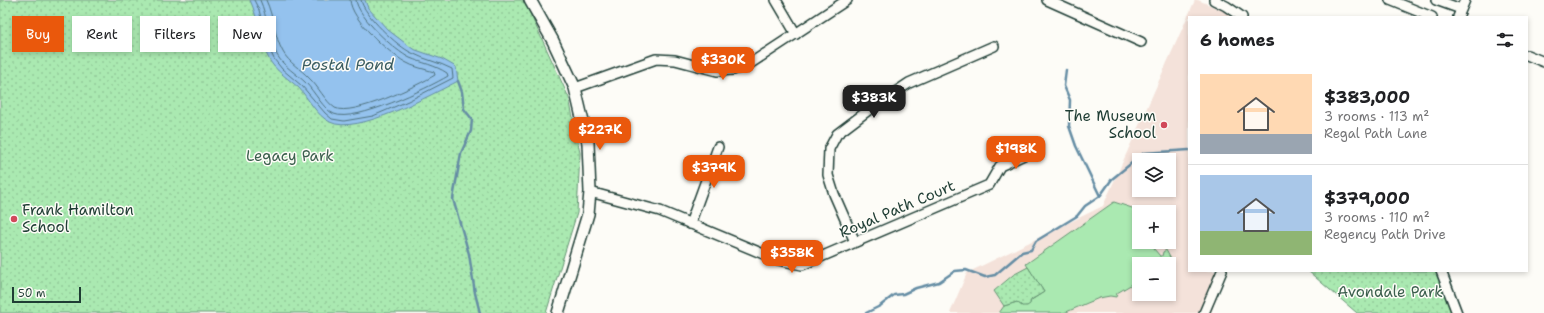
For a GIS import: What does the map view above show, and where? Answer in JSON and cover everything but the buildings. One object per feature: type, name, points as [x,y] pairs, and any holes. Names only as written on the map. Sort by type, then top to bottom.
[{"type":"street","points":[[776,0],[796,34]]},
{"type":"street","points":[[575,88],[656,59],[675,60],[717,71],[733,70],[748,65],[847,0]]},
{"type":"street","points":[[1047,0],[1141,42]]},
{"type":"street","points":[[1214,0],[1241,16]]},
{"type":"street","points":[[1390,0],[1430,16]]},
{"type":"street","points":[[1436,0],[1460,13],[1465,0]]},
{"type":"street","points":[[533,1],[575,88],[588,143],[590,192],[588,214],[558,313]]},
{"type":"street","points":[[855,242],[834,194],[828,175],[829,149],[837,134],[870,109],[909,83],[994,46]]},
{"type":"street","points":[[1528,55],[1544,62]]},
{"type":"street","points":[[690,224],[718,147]]},
{"type":"street","name":"Royal Path Court","points":[[590,192],[660,211],[778,260],[802,265],[988,185],[1000,166],[1037,149]]},
{"type":"street","points":[[1204,313],[1222,272]]},
{"type":"street","points":[[1441,272],[1457,313]]},
{"type":"shaded area","name":"The Museum School","points":[[1195,0],[1236,16],[1188,16],[1188,272],[1226,272],[1211,313],[950,313],[967,273],[1103,206]]},
{"type":"green space","name":"Legacy Park","points":[[0,0],[524,0],[569,98],[580,153],[577,213],[546,313],[0,313]]},
{"type":"green space","points":[[1114,202],[1132,208],[1132,249],[1154,249],[1160,256],[1162,256],[1163,252],[1166,250],[1170,257],[1132,257],[1132,284],[1117,293],[1116,297],[1110,296],[1099,298],[1064,313],[999,313],[1004,306],[1017,302],[1022,306],[1044,292],[1026,264]]},
{"type":"green space","points":[[1028,267],[1044,292],[1031,300],[1030,304],[1027,306],[1022,306],[1017,302],[1004,306],[994,291],[1013,275]]},
{"type":"green space","name":"Avondale Park","points":[[1309,272],[1442,272],[1452,313],[1357,313]]},
{"type":"water","name":"Postal Pond","points":[[250,0],[365,0],[368,8],[388,30],[413,49],[442,59],[456,67],[458,81],[394,112],[375,119],[342,125],[330,122],[321,115],[299,88],[280,72],[270,61],[266,52],[276,52],[276,16],[255,16]]},
{"type":"waterway","points":[[1066,70],[1064,86],[1070,100],[1069,126],[1076,146],[1100,196]]},
{"type":"waterway","points":[[458,81],[462,92],[464,109],[472,119],[471,131],[461,153],[453,199],[469,254],[475,293],[480,313]]},
{"type":"waterway","points":[[866,313],[880,306],[894,295],[903,294],[916,288],[939,282],[955,271],[966,270],[985,277],[995,275],[1022,252],[1031,250],[1036,241],[1077,216],[1085,206],[1100,196],[1112,179],[1144,153],[1188,150]]},
{"type":"place","name":"The Museum School","points":[[1164,125]]},
{"type":"place","name":"Frank Hamilton School","points":[[14,219]]}]
